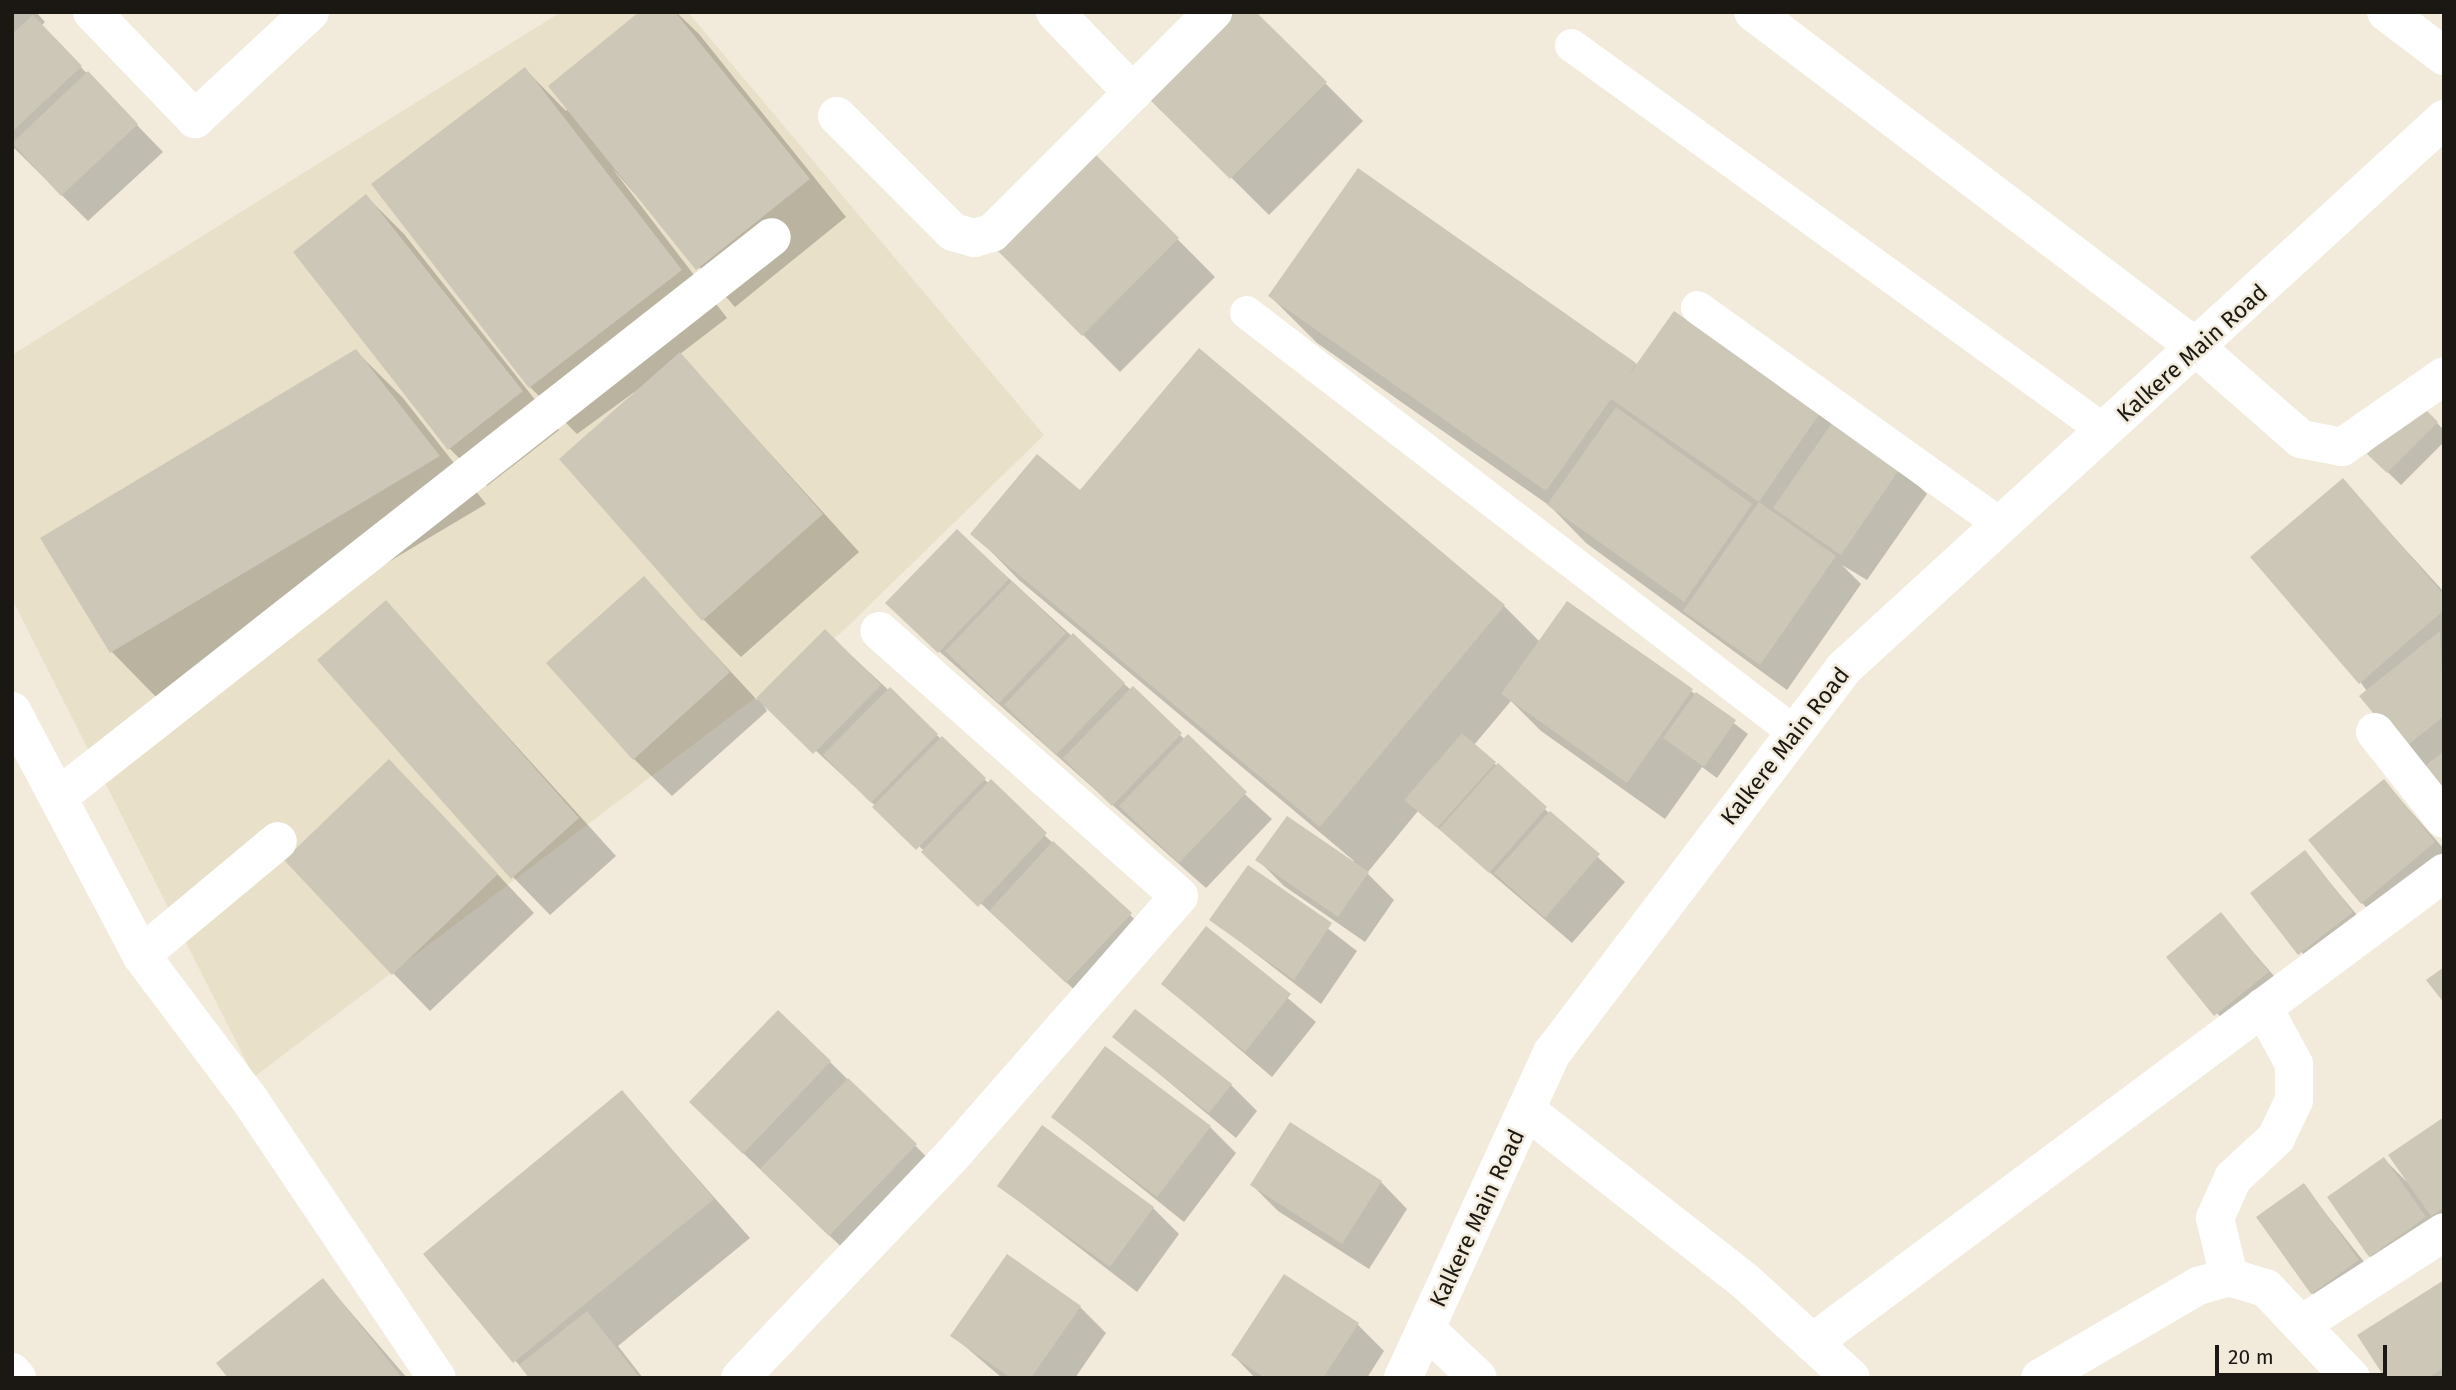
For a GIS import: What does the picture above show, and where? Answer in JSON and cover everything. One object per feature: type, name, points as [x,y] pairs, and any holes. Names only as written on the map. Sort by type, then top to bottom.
[{"type":"street","points":[[92,12],[195,119],[310,12]]},
{"type":"street","points":[[1055,12],[1133,93]]},
{"type":"street","points":[[837,116],[953,232],[974,238],[1010,218],[1213,12]]},
{"type":"street","points":[[1754,12],[2197,348],[2301,439],[2321,446],[2342,447],[2444,376]]},
{"type":"street","points":[[2386,12],[2444,56]]},
{"type":"street","name":"Kalkere Main Road","points":[[1403,1378],[1552,1053],[1843,668],[2197,348],[2444,119]]},
{"type":"street","points":[[58,797],[772,237]]},
{"type":"street","points":[[740,1378],[955,1152],[1179,896],[878,631]]},
{"type":"street","points":[[12,711],[141,955],[252,1103],[438,1378]]},
{"type":"street","points":[[2375,732],[2444,820]]},
{"type":"street","points":[[141,955],[278,841]]},
{"type":"street","points":[[1812,1343],[2444,873]]},
{"type":"street","points":[[2229,1277],[2215,1218],[2233,1178],[2276,1138],[2294,1100],[2294,1064],[2263,1007]]},
{"type":"street","points":[[1526,1110],[1746,1282],[1851,1378]]},
{"type":"street","points":[[2302,1324],[2444,1232]]},
{"type":"street","points":[[2040,1378],[2198,1286],[2229,1277],[2266,1288],[2351,1378]]},
{"type":"street","points":[[1426,1329],[1478,1378]]},
{"type":"street","points":[[12,1372],[17,1378]]},
{"type":"lane","points":[[1571,45],[2105,431]]},
{"type":"lane","points":[[1697,307],[2002,525]]},
{"type":"lane","points":[[1246,312],[1794,732]]},
{"type":"shaded area","points":[[561,12],[688,12],[1044,435],[842,632],[254,1077],[12,599],[12,355]]},
{"type":"building","points":[[639,12],[675,12],[810,179],[696,270],[548,86]]},
{"type":"building","points":[[1221,12],[1256,12],[1327,82],[1230,179],[1142,92]]},
{"type":"building","points":[[33,15],[82,66],[12,132],[12,34]]},
{"type":"building","points":[[525,67],[682,270],[529,388],[371,184]]},
{"type":"building","points":[[88,71],[138,124],[61,196],[12,143]]},
{"type":"building","points":[[1090,149],[1179,238],[1082,336],[993,246]]},
{"type":"building","points":[[1358,168],[1636,363],[1626,379],[1674,311],[1820,413],[1759,502],[1611,399],[1546,491],[1268,296]]},
{"type":"building","points":[[366,194],[523,391],[448,450],[293,252]]},
{"type":"building","points":[[1199,348],[1505,605],[1320,827],[970,534],[1037,454],[1080,490]]},
{"type":"building","points":[[356,349],[440,456],[110,653],[40,538]]},
{"type":"building","points":[[680,352],[823,514],[702,621],[559,459]]},
{"type":"building","points":[[2418,402],[2438,422],[2387,473],[2367,454]]},
{"type":"building","points":[[1616,407],[1752,504],[1684,602],[1547,505]]},
{"type":"building","points":[[1834,420],[1901,467],[1841,555],[1773,508]]},
{"type":"building","points":[[2343,478],[2444,595],[2444,610],[2359,684],[2250,557]]},
{"type":"building","points":[[1759,502],[1836,556],[1760,665],[1683,611]]},
{"type":"building","points":[[957,529],[1009,579],[938,653],[885,603]]},
{"type":"building","points":[[644,576],[730,672],[633,760],[546,663]]},
{"type":"building","points":[[1012,581],[1066,633],[999,703],[945,651]]},
{"type":"building","points":[[386,600],[579,818],[511,879],[317,660]]},
{"type":"building","points":[[1567,601],[1693,689],[1627,783],[1501,694]]},
{"type":"building","points":[[825,629],[881,685],[813,754],[756,698]]},
{"type":"building","points":[[2440,631],[2444,716],[2403,749],[2359,696]]},
{"type":"building","points":[[1073,633],[1125,683],[1056,755],[1004,705]]},
{"type":"building","points":[[1133,686],[1182,733],[1112,806],[1063,758]]},
{"type":"building","points":[[890,687],[938,734],[871,803],[823,755]]},
{"type":"building","points":[[1696,692],[1736,720],[1704,767],[1663,738]]},
{"type":"building","points":[[1462,733],[1496,762],[1437,828],[1404,800]]},
{"type":"building","points":[[1188,734],[1247,792],[1179,863],[1119,806]]},
{"type":"building","points":[[942,736],[986,778],[916,850],[872,807]]},
{"type":"building","points":[[2444,751],[2444,798],[2421,769]]},
{"type":"building","points":[[389,759],[498,874],[392,975],[284,860]]},
{"type":"building","points":[[1498,763],[1547,807],[1489,873],[1439,829]]},
{"type":"building","points":[[991,779],[1047,833],[978,907],[921,852]]},
{"type":"building","points":[[2384,779],[2435,842],[2361,904],[2308,840]]},
{"type":"building","points":[[1550,811],[1600,854],[1545,918],[1494,873]]},
{"type":"building","points":[[1287,816],[1369,872],[1338,917],[1255,860]]},
{"type":"building","points":[[1053,841],[1132,913],[1066,983],[989,911]]},
{"type":"building","points":[[2305,850],[2353,912],[2298,955],[2250,893]]},
{"type":"building","points":[[1248,865],[1332,923],[1294,980],[1209,920]]},
{"type":"building","points":[[2221,912],[2269,972],[2214,1016],[2166,957]]},
{"type":"building","points":[[1206,926],[1291,994],[1245,1052],[1161,984]]},
{"type":"building","points":[[2444,967],[2444,1003],[2426,980]]},
{"type":"building","points":[[1135,1009],[1232,1084],[1209,1113],[1112,1037]]},
{"type":"building","points":[[778,1010],[831,1061],[743,1154],[689,1102]]},
{"type":"building","points":[[1105,1046],[1211,1126],[1157,1197],[1051,1117]]},
{"type":"building","points":[[848,1078],[917,1144],[829,1236],[760,1169]]},
{"type":"building","points":[[622,1090],[714,1199],[513,1363],[423,1254]]},
{"type":"building","points":[[2444,1117],[2444,1208],[2431,1216],[2388,1155]]},
{"type":"building","points":[[1290,1122],[1382,1181],[1342,1244],[1250,1185]]},
{"type":"building","points":[[1042,1125],[1154,1207],[1110,1267],[997,1186]]},
{"type":"building","points":[[2384,1157],[2426,1217],[2369,1257],[2327,1197]]},
{"type":"building","points":[[2304,1183],[2359,1260],[2311,1294],[2256,1217]]},
{"type":"building","points":[[1007,1254],[1081,1306],[1031,1378],[1011,1378],[950,1336]]},
{"type":"building","points":[[1284,1274],[1359,1323],[1323,1378],[1265,1378],[1231,1355]]},
{"type":"building","points":[[323,1278],[402,1378],[228,1378],[216,1363]]},
{"type":"building","points":[[2444,1280],[2444,1368],[2428,1378],[2385,1378],[2357,1335]]},
{"type":"building","points":[[587,1311],[640,1378],[529,1378],[519,1365]]}]
